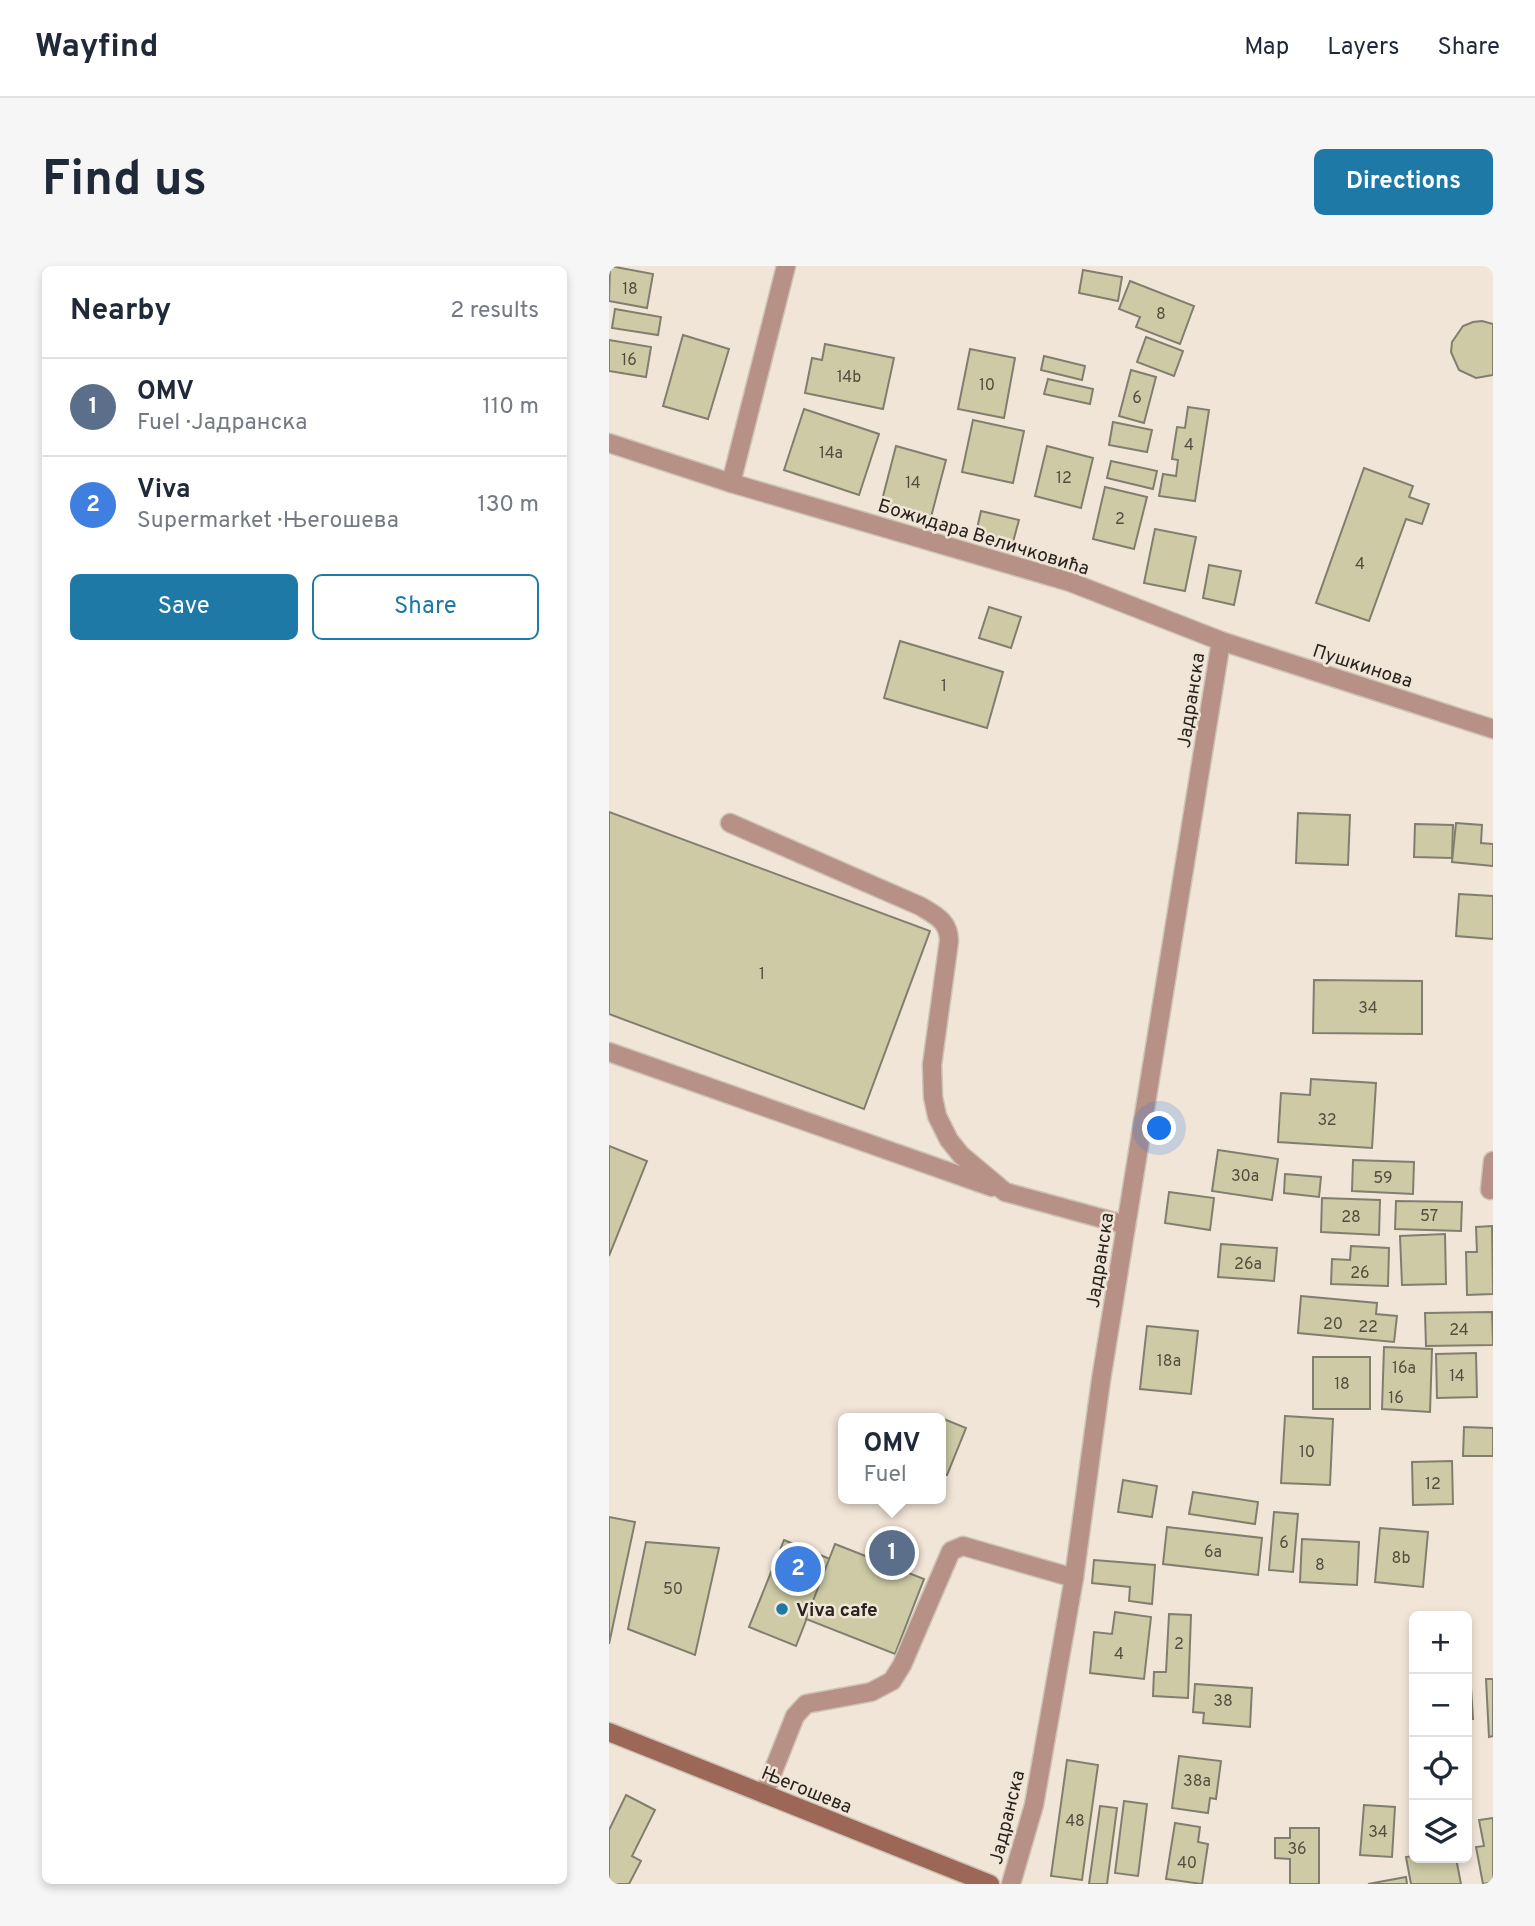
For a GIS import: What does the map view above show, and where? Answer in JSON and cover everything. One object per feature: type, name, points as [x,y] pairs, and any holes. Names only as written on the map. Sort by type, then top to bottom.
[{"type":"street","points":[[731,483],[786,266]]},
{"type":"street","name":"Божидара Величковића","points":[[609,443],[731,483],[1070,582],[1221,640]]},
{"type":"street","name":"Пушкинова","points":[[1221,640],[1493,729]]},
{"type":"street","name":"Јадранска","points":[[1011,1884],[1034,1805],[1074,1577],[1101,1380],[1221,640]]},
{"type":"street","points":[[730,823],[920,906],[944,922],[949,940],[932,1065],[936,1116],[961,1155],[1005,1192]]},
{"type":"street","points":[[609,1052],[1005,1192],[1126,1225]]},
{"type":"street","points":[[1490,1190],[1493,1161]]},
{"type":"street","points":[[764,1794],[795,1716],[806,1704],[871,1692],[892,1681],[902,1665],[951,1551],[963,1546],[1074,1577]]},
{"type":"street","name":"Његошева","points":[[609,1732],[990,1884]]},
{"type":"building","points":[[610,266],[653,274],[647,308],[609,301]]},
{"type":"building","points":[[1083,270],[1122,277],[1118,301],[1079,293]]},
{"type":"building","points":[[1130,281],[1194,306],[1180,344],[1136,327],[1140,317],[1119,309]]},
{"type":"building","points":[[615,309],[661,317],[658,335],[612,328]]},
{"type":"building","points":[[1482,321],[1493,324],[1493,375],[1476,378],[1459,370],[1451,352],[1452,342],[1463,326]]},
{"type":"building","points":[[683,335],[729,349],[708,419],[663,406]]},
{"type":"building","points":[[1146,337],[1183,351],[1174,376],[1137,362]]},
{"type":"building","points":[[609,340],[651,347],[646,377],[609,371]]},
{"type":"building","points":[[825,344],[894,358],[883,409],[805,393],[812,358],[822,360]]},
{"type":"building","points":[[970,349],[1015,358],[1004,418],[958,409]]},
{"type":"building","points":[[1044,356],[1085,366],[1082,380],[1041,370]]},
{"type":"building","points":[[1131,370],[1156,377],[1144,423],[1119,416]]},
{"type":"building","points":[[1048,379],[1093,389],[1090,404],[1044,394]]},
{"type":"building","points":[[1188,407],[1209,410],[1195,501],[1159,496],[1163,474],[1176,476],[1178,460],[1172,459],[1177,427],[1185,428]]},
{"type":"building","points":[[804,409],[879,434],[859,495],[784,470]]},
{"type":"building","points":[[973,420],[1024,431],[1013,483],[962,472]]},
{"type":"building","points":[[1113,422],[1152,430],[1147,452],[1109,445]]},
{"type":"building","points":[[896,446],[946,460],[931,517],[881,504]]},
{"type":"building","points":[[1047,446],[1093,458],[1081,508],[1035,496]]},
{"type":"building","points":[[1111,461],[1157,471],[1153,489],[1107,478]]},
{"type":"building","points":[[1364,468],[1413,486],[1409,497],[1429,504],[1422,524],[1406,519],[1369,621],[1316,603]]},
{"type":"building","points":[[1105,487],[1147,497],[1134,549],[1093,539]]},
{"type":"building","points":[[981,511],[1019,520],[1013,542],[976,533]]},
{"type":"building","points":[[1155,529],[1196,537],[1185,591],[1144,583]]},
{"type":"building","points":[[1209,565],[1241,571],[1234,605],[1203,598]]},
{"type":"building","points":[[989,607],[1021,617],[1011,648],[979,638]]},
{"type":"building","points":[[900,641],[1003,672],[987,728],[884,698]]},
{"type":"building","points":[[609,812],[930,931],[864,1109],[609,1014]]},
{"type":"building","points":[[1298,813],[1350,815],[1348,865],[1296,863]]},
{"type":"building","points":[[1456,823],[1482,825],[1481,843],[1493,844],[1493,866],[1452,862]]},
{"type":"building","points":[[1415,824],[1453,825],[1452,858],[1414,857]]},
{"type":"building","points":[[1459,894],[1493,896],[1493,939],[1456,936]]},
{"type":"building","points":[[1314,980],[1422,981],[1422,1034],[1313,1033]]},
{"type":"building","points":[[1311,1079],[1376,1083],[1372,1148],[1278,1142],[1281,1093],[1310,1095]]},
{"type":"building","points":[[609,1146],[647,1161],[609,1256]]},
{"type":"building","points":[[1218,1150],[1278,1159],[1272,1200],[1212,1191]]},
{"type":"building","points":[[1353,1160],[1414,1162],[1413,1194],[1352,1191]]},
{"type":"building","points":[[1285,1174],[1321,1177],[1319,1197],[1284,1193]]},
{"type":"building","points":[[1169,1192],[1214,1198],[1210,1230],[1165,1223]]},
{"type":"building","points":[[1322,1198],[1380,1200],[1379,1235],[1321,1232]]},
{"type":"building","points":[[1396,1201],[1462,1202],[1461,1231],[1395,1229]]},
{"type":"building","points":[[1492,1226],[1493,1294],[1467,1295],[1466,1252],[1477,1252],[1476,1227]]},
{"type":"building","points":[[1445,1234],[1446,1284],[1402,1285],[1400,1236]]},
{"type":"building","points":[[1221,1244],[1277,1248],[1274,1281],[1218,1277]]},
{"type":"building","points":[[1351,1246],[1389,1248],[1388,1286],[1331,1284],[1332,1259],[1350,1260]]},
{"type":"building","points":[[1301,1296],[1377,1303],[1376,1314],[1397,1316],[1394,1342],[1298,1333]]},
{"type":"building","points":[[1492,1312],[1493,1345],[1426,1346],[1425,1313]]},
{"type":"building","points":[[1147,1326],[1198,1331],[1191,1394],[1140,1389]]},
{"type":"building","points":[[1384,1347],[1432,1349],[1430,1412],[1382,1409]]},
{"type":"building","points":[[1476,1353],[1477,1397],[1437,1398],[1436,1354]]},
{"type":"building","points":[[1313,1357],[1370,1357],[1370,1409],[1313,1409]]},
{"type":"building","points":[[1285,1416],[1333,1419],[1330,1485],[1281,1483]]},
{"type":"building","points":[[946,1420],[966,1428],[946,1475]]},
{"type":"building","points":[[1464,1427],[1493,1428],[1493,1456],[1463,1456]]},
{"type":"building","points":[[1452,1461],[1453,1504],[1413,1505],[1412,1462]]},
{"type":"building","points":[[1123,1480],[1157,1486],[1152,1517],[1118,1512]]},
{"type":"building","points":[[1193,1492],[1258,1502],[1255,1524],[1189,1514]]},
{"type":"building","points":[[1274,1512],[1298,1514],[1293,1572],[1269,1570]]},
{"type":"building","points":[[609,1517],[635,1522],[609,1644]]},
{"type":"building","points":[[1167,1527],[1262,1538],[1258,1575],[1163,1564]]},
{"type":"building","points":[[1380,1528],[1428,1532],[1423,1587],[1375,1582]]},
{"type":"building","points":[[1302,1539],[1359,1542],[1357,1585],[1300,1582]]},
{"type":"building","points":[[784,1540],[830,1559],[796,1646],[749,1627]]},
{"type":"building","points":[[646,1542],[719,1548],[695,1655],[628,1629]]},
{"type":"building","points":[[835,1544],[924,1579],[895,1654],[806,1619]]},
{"type":"building","points":[[1094,1560],[1155,1565],[1152,1604],[1129,1601],[1130,1587],[1092,1583]]},
{"type":"building","points":[[1115,1612],[1151,1617],[1144,1679],[1090,1673],[1094,1632],[1112,1634]]},
{"type":"building","points":[[1169,1614],[1191,1615],[1188,1698],[1153,1696],[1154,1672],[1166,1672]]},
{"type":"building","points":[[1486,1679],[1493,1679],[1493,1736],[1489,1737]]},
{"type":"building","points":[[1195,1684],[1252,1688],[1250,1727],[1203,1723],[1204,1713],[1193,1712]]},
{"type":"building","points":[[1179,1756],[1221,1761],[1216,1799],[1210,1798],[1208,1813],[1172,1808]]},
{"type":"building","points":[[1067,1760],[1098,1765],[1082,1880],[1051,1876]]},
{"type":"building","points":[[626,1795],[655,1810],[632,1856],[641,1861],[629,1884],[609,1884],[609,1830]]},
{"type":"building","points":[[1124,1801],[1147,1804],[1138,1876],[1115,1873]]},
{"type":"building","points":[[1364,1805],[1395,1807],[1392,1857],[1360,1855]]},
{"type":"building","points":[[1100,1806],[1117,1808],[1107,1884],[1089,1884]]},
{"type":"building","points":[[1493,1818],[1493,1882],[1483,1884],[1476,1847],[1484,1846],[1479,1820]]},
{"type":"building","points":[[1175,1823],[1200,1827],[1198,1842],[1208,1844],[1202,1884],[1166,1879]]},
{"type":"building","points":[[1290,1828],[1319,1828],[1319,1884],[1290,1884],[1290,1859],[1275,1858],[1275,1838],[1290,1838]]},
{"type":"building","points":[[1406,1857],[1409,1857],[1409,1863],[1457,1863],[1461,1884],[1411,1884]]},
{"type":"building","points":[[1406,1877],[1407,1884],[1368,1884]]},
{"type":"place","name":"OMV","points":[[892,1553]]},
{"type":"place","name":"Viva","points":[[798,1569]]},
{"type":"place","name":"Viva cafe","points":[[782,1609]]}]
